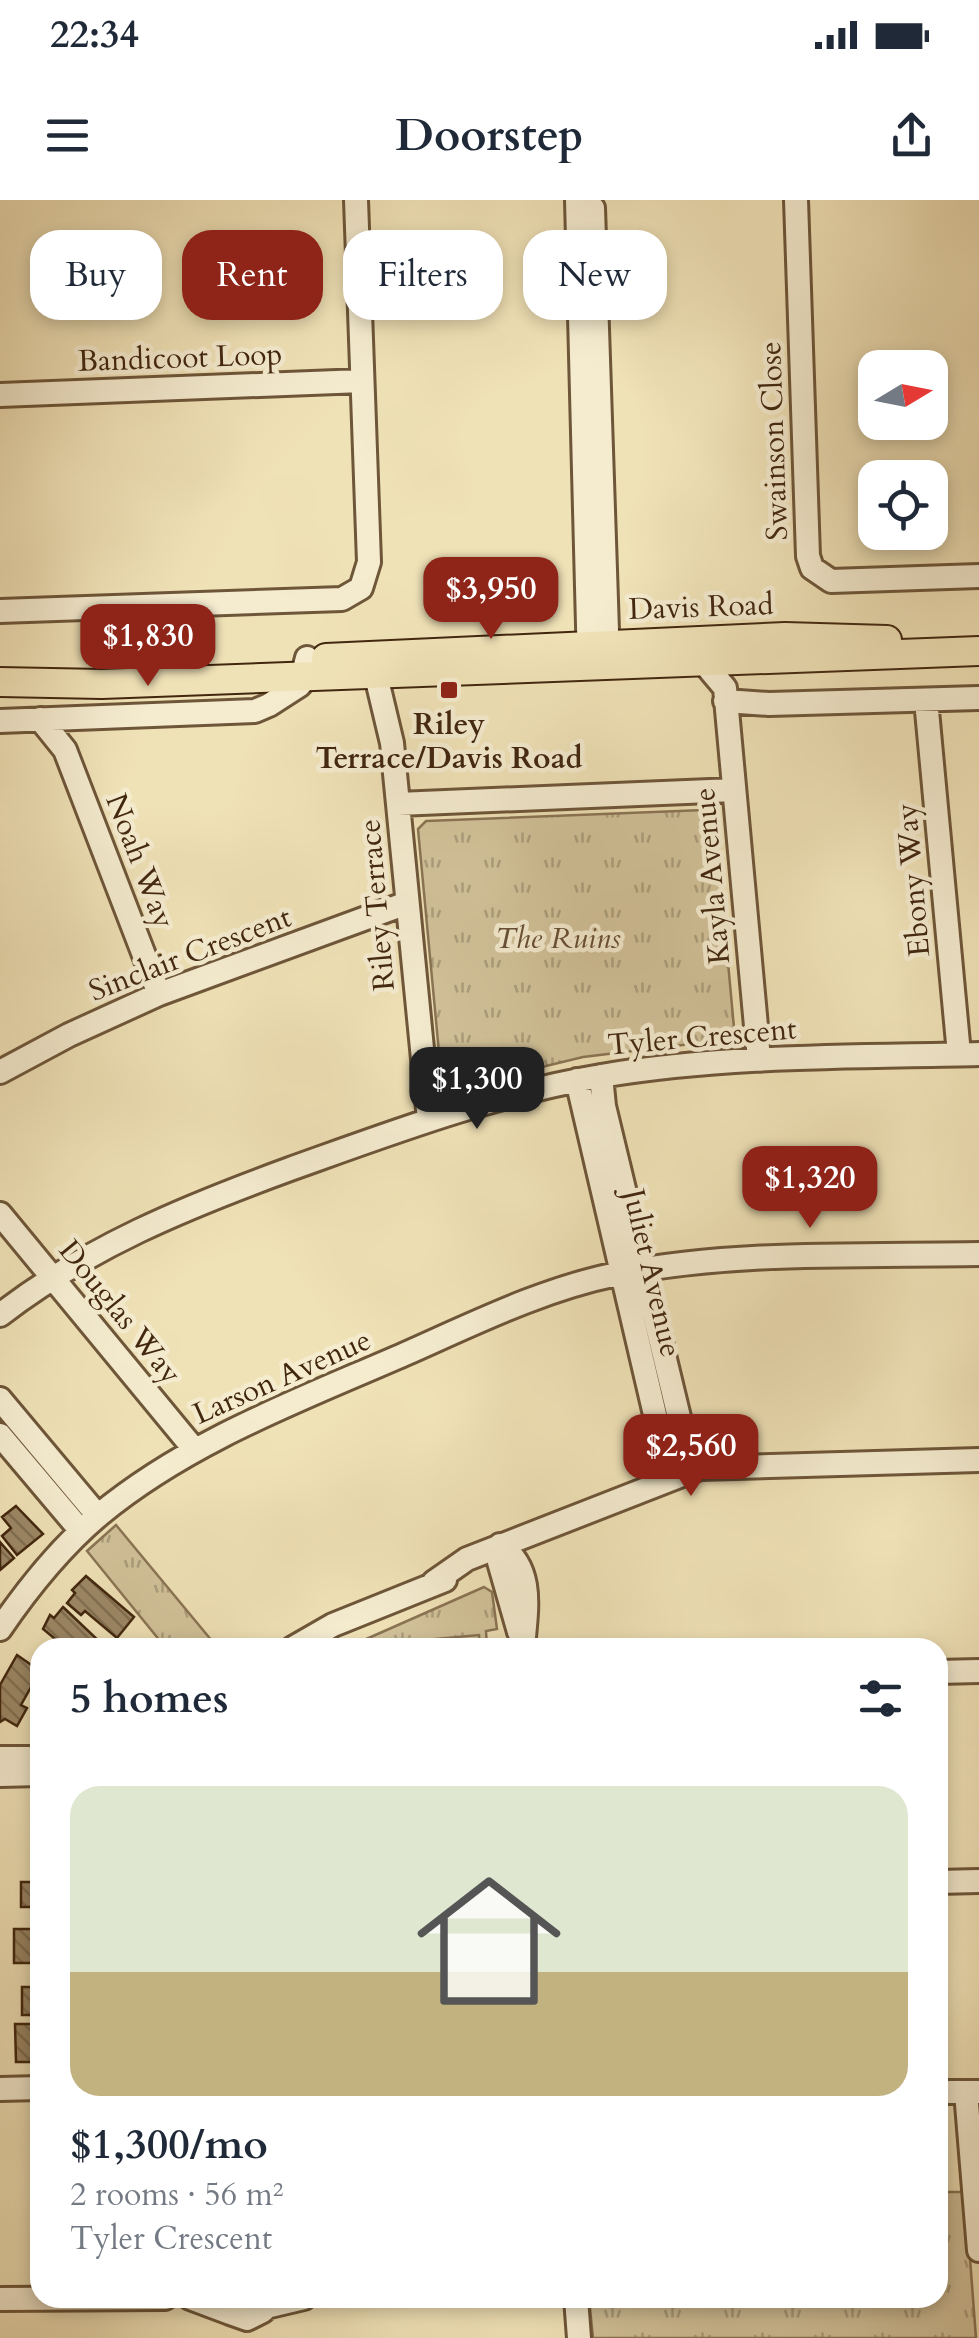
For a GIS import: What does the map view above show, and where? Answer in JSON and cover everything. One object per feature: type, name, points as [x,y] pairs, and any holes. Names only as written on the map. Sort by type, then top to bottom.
[{"type":"main road","name":"Davis Road","points":[[3,682],[102,684],[305,668],[599,655],[785,636],[979,648]]},
{"type":"main road","name":"Davis Road","points":[[599,655],[704,663],[979,648]]},
{"type":"street","points":[[0,610],[334,599],[352,595],[365,580],[369,562],[356,200]]},
{"type":"street","points":[[577,200],[599,655]]},
{"type":"street","points":[[592,200],[599,655]]},
{"type":"street","name":"Swainson Close","points":[[796,200],[808,556],[812,568],[831,581],[979,576]]},
{"type":"street","name":"Bandicoot Loop","points":[[0,395],[362,381]]},
{"type":"street","points":[[725,694],[732,677],[757,660]]},
{"type":"street","points":[[704,663],[725,694],[769,704],[979,698]]},
{"type":"street","name":"Riley Terrace","points":[[385,665],[428,1120]]},
{"type":"street","points":[[0,721],[244,712],[269,706],[300,685],[305,668]]},
{"type":"street","name":"Kayla Avenue","points":[[725,694],[759,1059]]},
{"type":"street","name":"Ebony Way","points":[[926,700],[969,1054]]},
{"type":"street","points":[[728,725],[769,704]]},
{"type":"street","points":[[65,750],[76,718]]},
{"type":"street","name":"Noah Way","points":[[40,720],[65,750],[160,994]]},
{"type":"street","points":[[398,804],[734,790]]},
{"type":"street","name":"Sinclair Crescent","points":[[0,1072],[69,1035],[160,994],[407,903]]},
{"type":"street","name":"Tyler Crescent","points":[[0,1315],[52,1277],[108,1244],[176,1212],[428,1120],[589,1078],[759,1059],[969,1054]]},
{"type":"street","name":"Juliet Avenue","points":[[589,1078],[681,1475]]},
{"type":"street","name":"Douglas Way","points":[[0,1214],[194,1449]]},
{"type":"street","name":"Larson Avenue","points":[[1,1625],[44,1571],[89,1524],[194,1449],[540,1295],[634,1272],[747,1260],[979,1254]]},
{"type":"street","points":[[0,1399],[89,1524]]},
{"type":"street","points":[[0,1434],[89,1524]]},
{"type":"street","points":[[311,1638],[434,1582],[457,1563],[505,1554],[551,1525],[578,1518],[681,1475],[724,1466],[979,1460]]},
{"type":"street","points":[[505,1554],[521,1638]]},
{"type":"street","points":[[948,1672],[979,1671]]},
{"type":"street","points":[[0,1758],[30,1758]]},
{"type":"street","points":[[0,1775],[30,1774]]},
{"type":"street","points":[[948,1882],[979,1881]]},
{"type":"street","points":[[0,2089],[30,2088]]},
{"type":"street","points":[[972,2092],[979,2250]]},
{"type":"street","points":[[0,2299],[30,2299]]},
{"type":"street","points":[[230,2309],[253,2318],[263,2308]]},
{"type":"street","points":[[263,2338],[266,2308]]},
{"type":"street","points":[[577,2308],[579,2338]]},
{"type":"street","points":[[230,2309],[252,2338]]},
{"type":"green space","name":"The Ruins","points":[[704,810],[715,820],[734,1028],[724,1040],[583,1057],[460,1087],[441,1074],[418,829],[426,821]]},
{"type":"green space","points":[[116,1525],[210,1638],[158,1638],[87,1551]]},
{"type":"green space","points":[[484,1587],[492,1592],[497,1629],[486,1631],[486,1638],[369,1638]]},
{"type":"green space","points":[[948,2192],[965,2192],[976,2338],[593,2338],[590,2308],[948,2308]]},
{"type":"building","points":[[16,1506],[43,1534],[17,1555],[2,1536],[11,1528],[2,1517]]},
{"type":"building","points":[[0,1542],[14,1558],[0,1570]]},
{"type":"building","points":[[86,1576],[134,1617],[117,1638],[85,1611],[81,1615],[67,1603],[75,1593],[72,1590]]},
{"type":"building","points":[[63,1607],[96,1638],[54,1638],[43,1629],[50,1615],[54,1618]]},
{"type":"building","points":[[17,1655],[30,1664],[30,1689],[21,1705],[27,1708],[17,1726],[5,1719],[0,1722],[0,1685]]},
{"type":"building","points":[[21,1882],[30,1882],[30,1907],[21,1907]]},
{"type":"building","points":[[14,1929],[30,1929],[30,1963],[14,1963]]},
{"type":"building","points":[[22,1987],[30,1987],[30,2015],[22,2015]]},
{"type":"building","points":[[15,2024],[30,2024],[30,2062],[16,2062]]},
{"type":"place","name":"Riley Terrace/Davis Road","points":[[449,690]]}]
